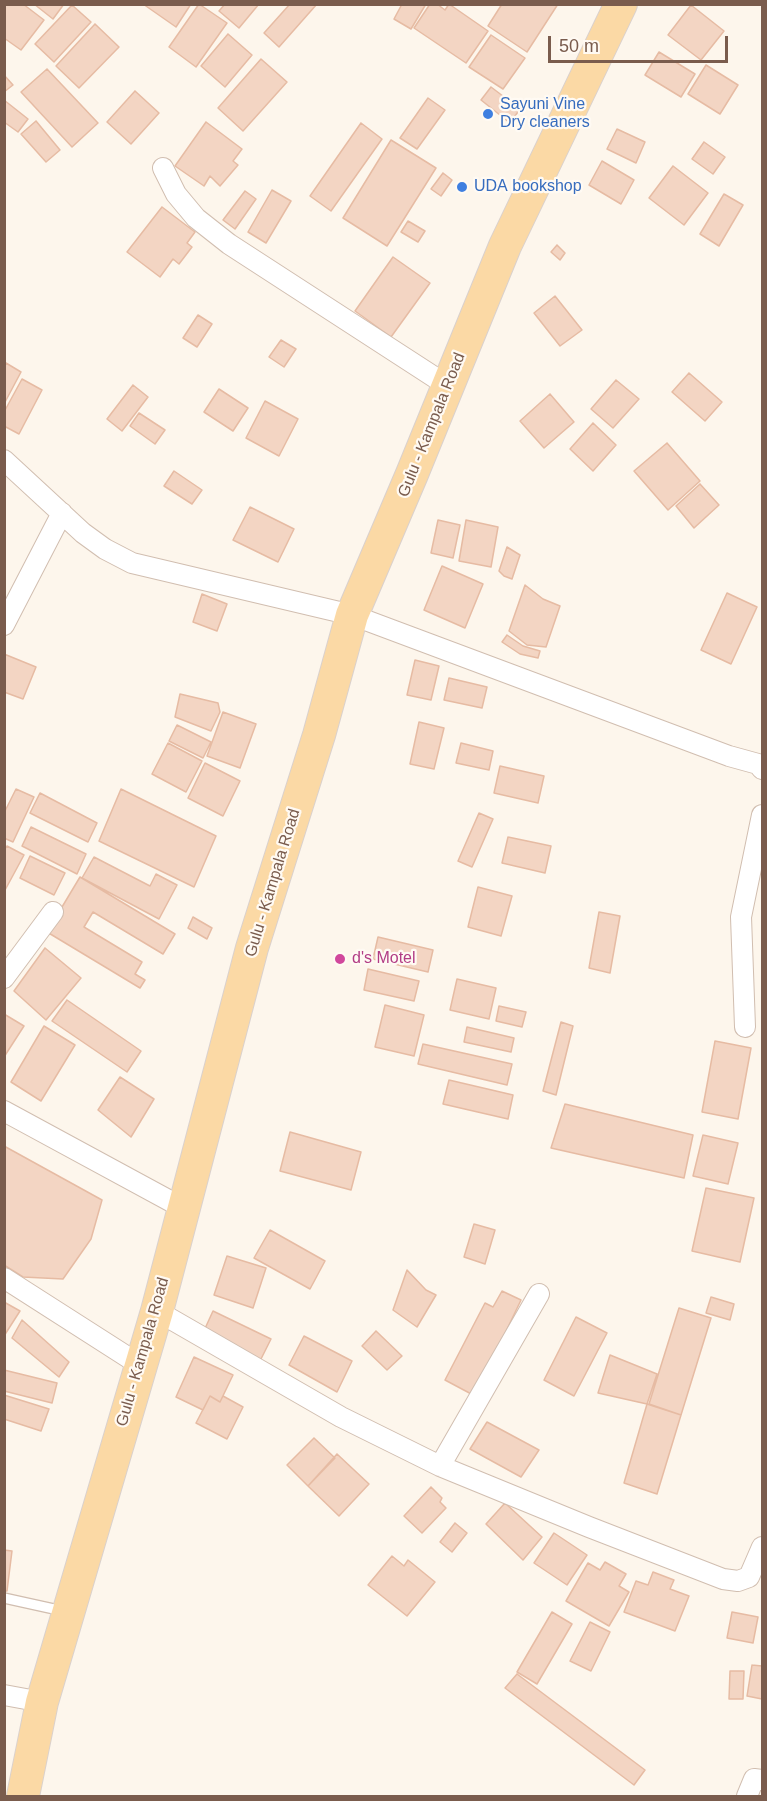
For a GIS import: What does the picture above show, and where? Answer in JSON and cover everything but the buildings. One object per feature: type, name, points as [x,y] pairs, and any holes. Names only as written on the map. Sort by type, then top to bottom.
[{"type":"main road","name":"Gulu - Kampala Road","points":[[23,1797],[42,1702],[157,1311],[252,948],[319,735],[352,615],[505,246],[621,4]]},
{"type":"street","points":[[163,168],[176,195],[196,218],[229,244],[448,386]]},
{"type":"street","points":[[4,460],[90,538],[132,563],[352,615],[729,756],[758,764],[762,769]]},
{"type":"street","points":[[4,625],[62,513]]},
{"type":"street","points":[[746,1027],[741,917],[762,814]]},
{"type":"street","points":[[4,978],[53,912]]},
{"type":"street","points":[[4,1110],[183,1208]]},
{"type":"street","points":[[4,1278],[140,1365]]},
{"type":"street","points":[[440,1466],[539,1294]]},
{"type":"street","points":[[157,1311],[341,1417],[440,1466],[723,1579],[738,1581],[749,1577],[762,1547]]},
{"type":"street","points":[[4,1695],[42,1702]]},
{"type":"street","points":[[747,1797],[753,1779],[762,1780]]},
{"type":"lane","points":[[4,1598],[69,1612]]},
{"type":"place","name":"Sayuni Vine Dry cleaners","points":[[488,114]]},
{"type":"place","name":"UDA bookshop","points":[[462,187]]},
{"type":"place","name":"d's Motel","points":[[340,959]]}]
